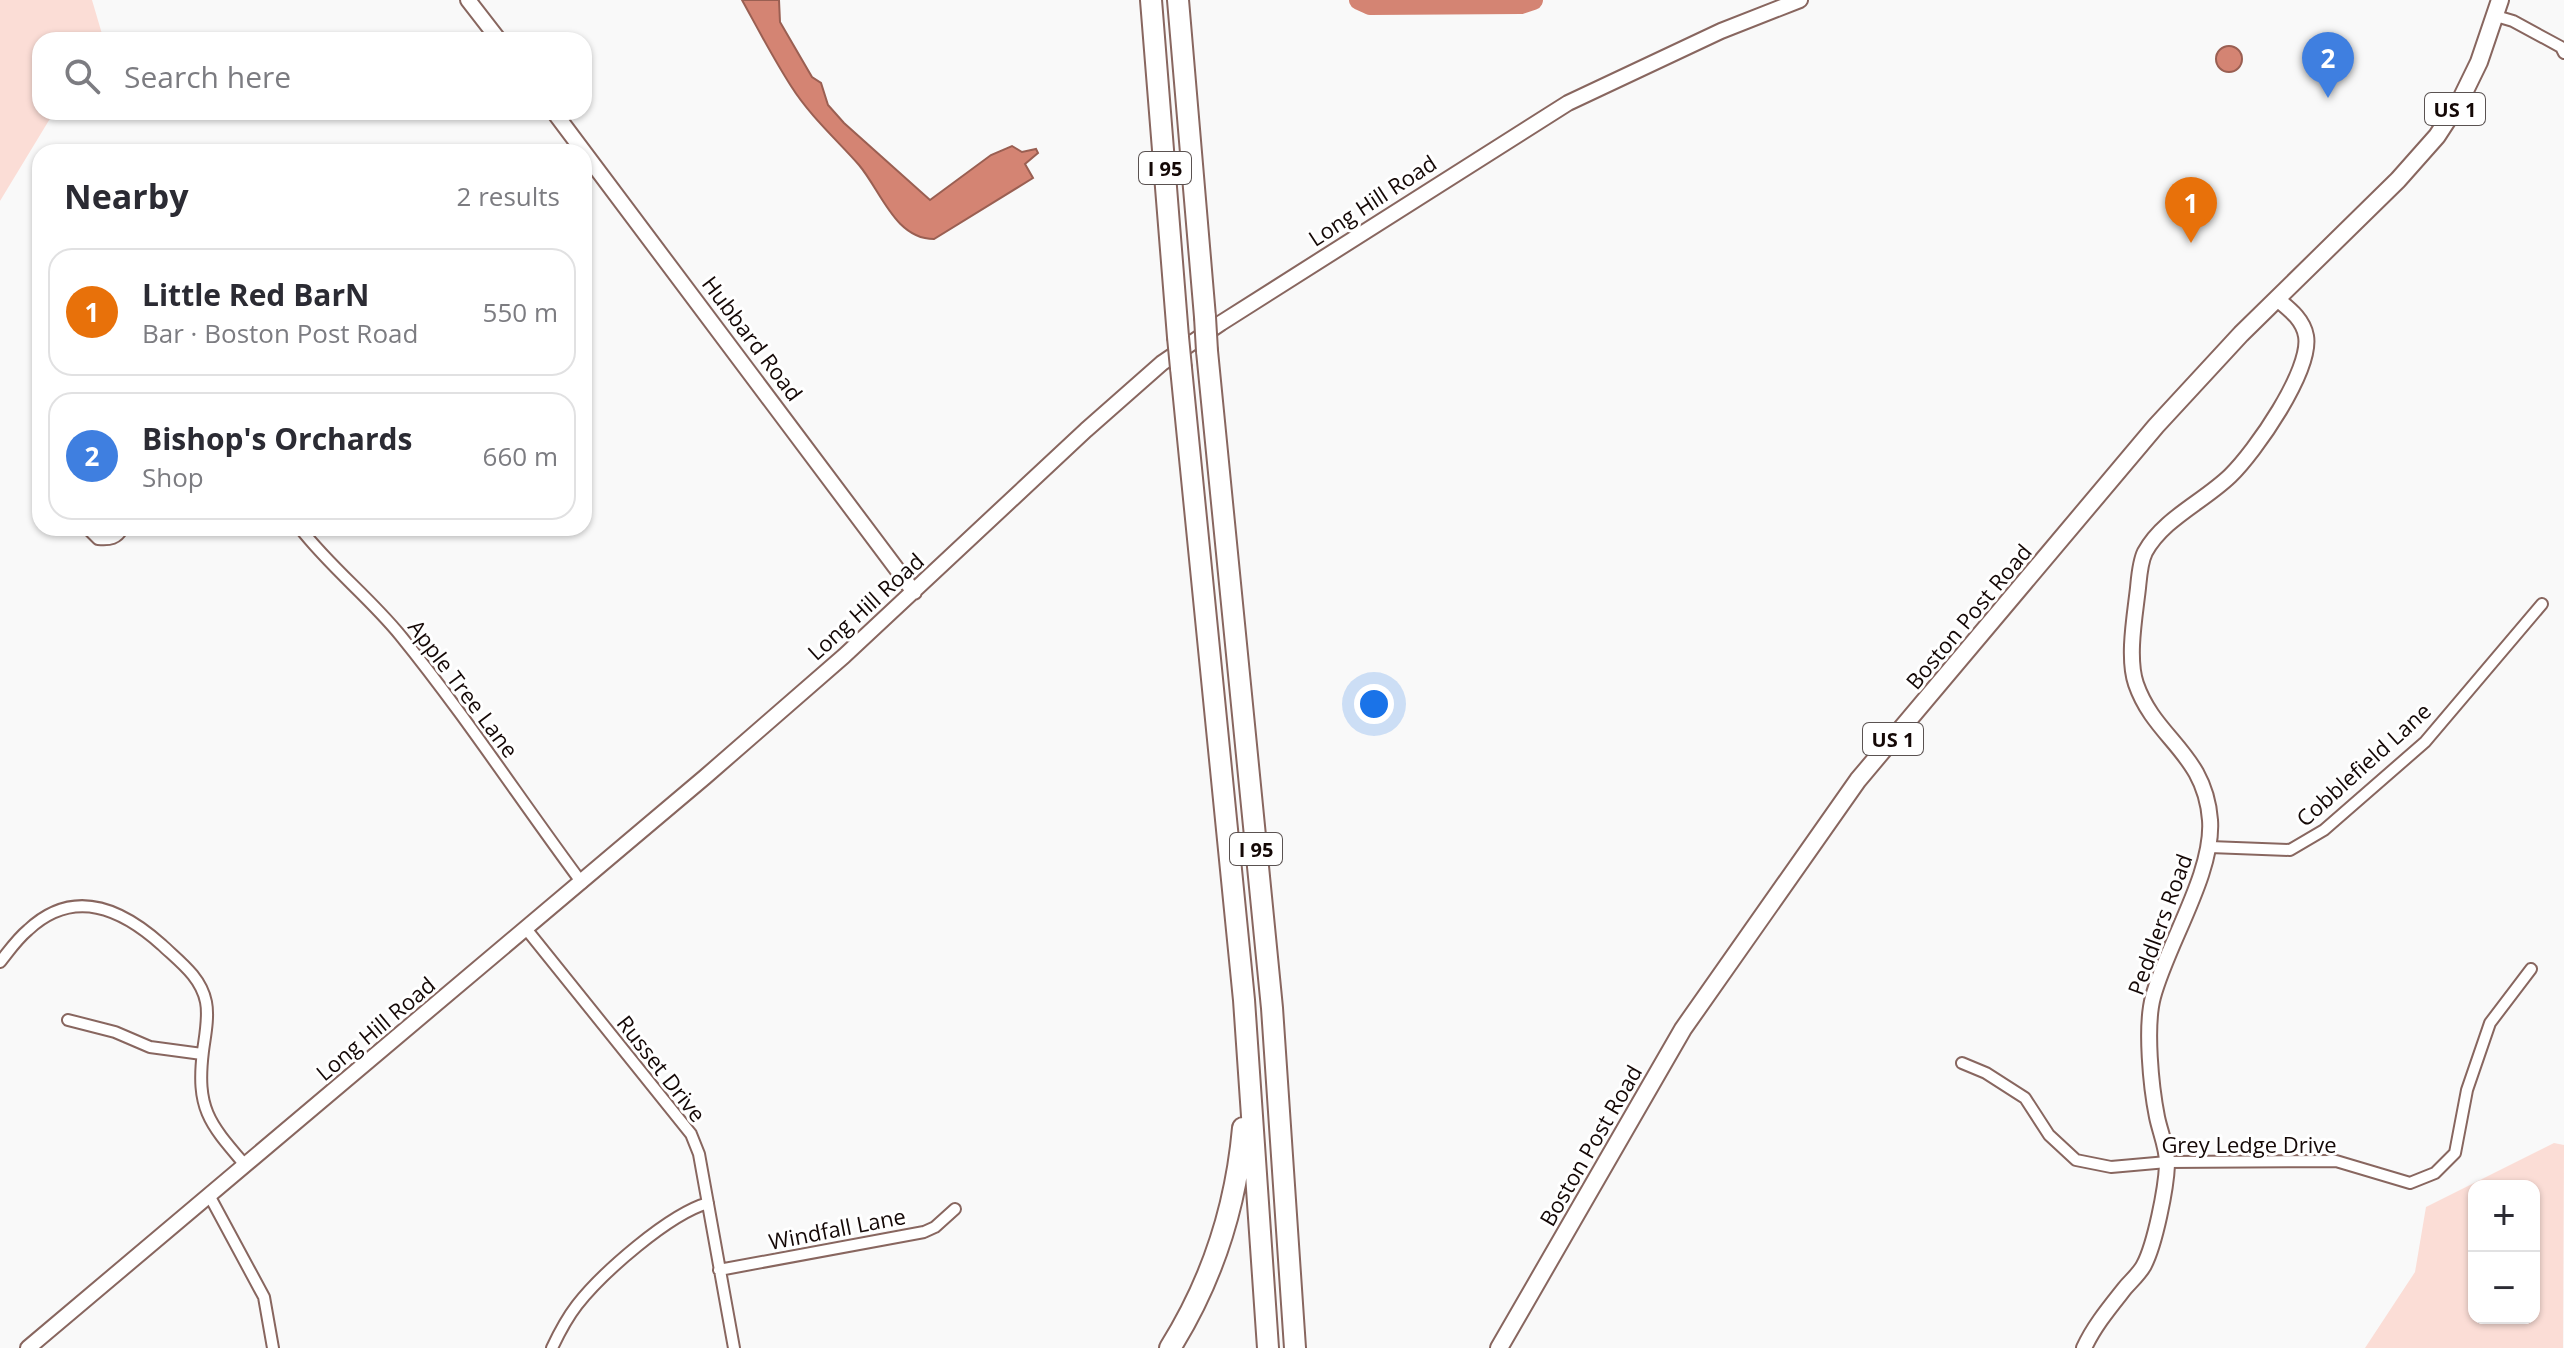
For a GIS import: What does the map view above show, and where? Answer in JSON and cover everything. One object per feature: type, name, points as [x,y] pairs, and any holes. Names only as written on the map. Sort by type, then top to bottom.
[{"type":"highway","name":"I 95","points":[[1151,0],[1178,337],[1244,1000],[1268,1348]]},
{"type":"highway","name":"I 95","points":[[1178,0],[1207,351],[1272,1008],[1295,1348]]},
{"type":"highway","points":[[1170,1348],[1207,1282],[1224,1234],[1237,1181],[1243,1130],[1244,1000]]},
{"type":"main road","name":"Boston Post Road","points":[[1499,1348],[1683,1029],[1858,780],[2156,426],[2277,299],[2398,180],[2437,136],[2468,85],[2498,8]]},
{"type":"street","points":[[468,0],[493,32]]},
{"type":"street","name":"Long Hill Road","points":[[28,1348],[527,930],[781,712],[1136,384],[1221,323],[1568,103],[1721,31],[1800,0]]},
{"type":"street","points":[[2498,8],[2513,21],[2561,47],[2564,53]]},
{"type":"street","name":"Hubbard Road","points":[[560,120],[578,144]]},
{"type":"street","name":"Hubbard Road","points":[[592,163],[914,592]]},
{"type":"street","name":"Peddlers Road","points":[[2084,1348],[2102,1317],[2144,1266],[2155,1233],[2167,1162],[2156,1114],[2149,1034],[2153,998],[2210,847],[2210,819],[2203,782],[2182,749],[2153,718],[2135,683],[2132,645],[2138,586],[2144,554],[2165,527],[2213,490],[2248,455],[2302,368],[2307,348],[2306,332],[2296,314],[2277,299]]},
{"type":"street","points":[[95,536],[110,540],[117,536]]},
{"type":"street","name":"Apple Tree Lane","points":[[307,536],[403,638],[484,744],[523,804],[582,883]]},
{"type":"street","name":"Cobblefield Lane","points":[[2210,847],[2290,850],[2324,830],[2425,742],[2542,604]]},
{"type":"street","points":[[0,962],[27,930],[44,916],[63,908],[84,905],[107,909],[130,919],[189,969],[199,984],[207,1004],[200,1086],[204,1109],[219,1135],[245,1165]]},
{"type":"street","name":"Russet Drive","points":[[527,930],[691,1134],[699,1154],[734,1348]]},
{"type":"street","name":"Grey Ledge Drive","points":[[1962,1063],[1986,1073],[2025,1098],[2049,1135],[2076,1160],[2111,1167],[2167,1162],[2336,1161],[2410,1183],[2435,1173],[2455,1153],[2467,1090],[2490,1023],[2531,969]]},
{"type":"street","points":[[68,1020],[115,1032],[150,1047],[202,1054]]},
{"type":"street","points":[[209,1195],[264,1297],[273,1348]]},
{"type":"street","points":[[552,1348],[577,1305],[599,1281],[667,1224],[692,1208],[708,1203]]},
{"type":"street","name":"Windfall Lane","points":[[719,1270],[924,1232],[935,1227],[955,1209]]},
{"type":"shaded area","points":[[0,0],[92,0],[101,32],[32,32],[32,120],[49,120],[0,201]]},
{"type":"shaded area","points":[[742,0],[779,0],[780,22],[812,77],[821,83],[828,105],[930,200],[991,155],[1012,146],[1022,152],[1036,149],[1038,153],[1025,164],[1033,178],[934,239],[909,231],[890,212],[859,165],[798,97]]},
{"type":"shaded area","points":[[2229,46],[2238,50],[2242,59],[2238,68],[2229,72],[2220,68],[2216,59],[2220,50]]},
{"type":"shaded area","points":[[2554,1143],[2564,1145],[2563,1348],[2365,1348],[2415,1272],[2426,1207],[2468,1186],[2468,1324],[2540,1324],[2540,1180],[2480,1180]]},
{"type":"waterway","points":[[1359,0],[1370,5],[1521,4],[1533,0]]},
{"type":"place","name":"Bishop's Orchards","points":[[2328,98]]},
{"type":"place","name":"Little Red BarN","points":[[2191,243]]}]
